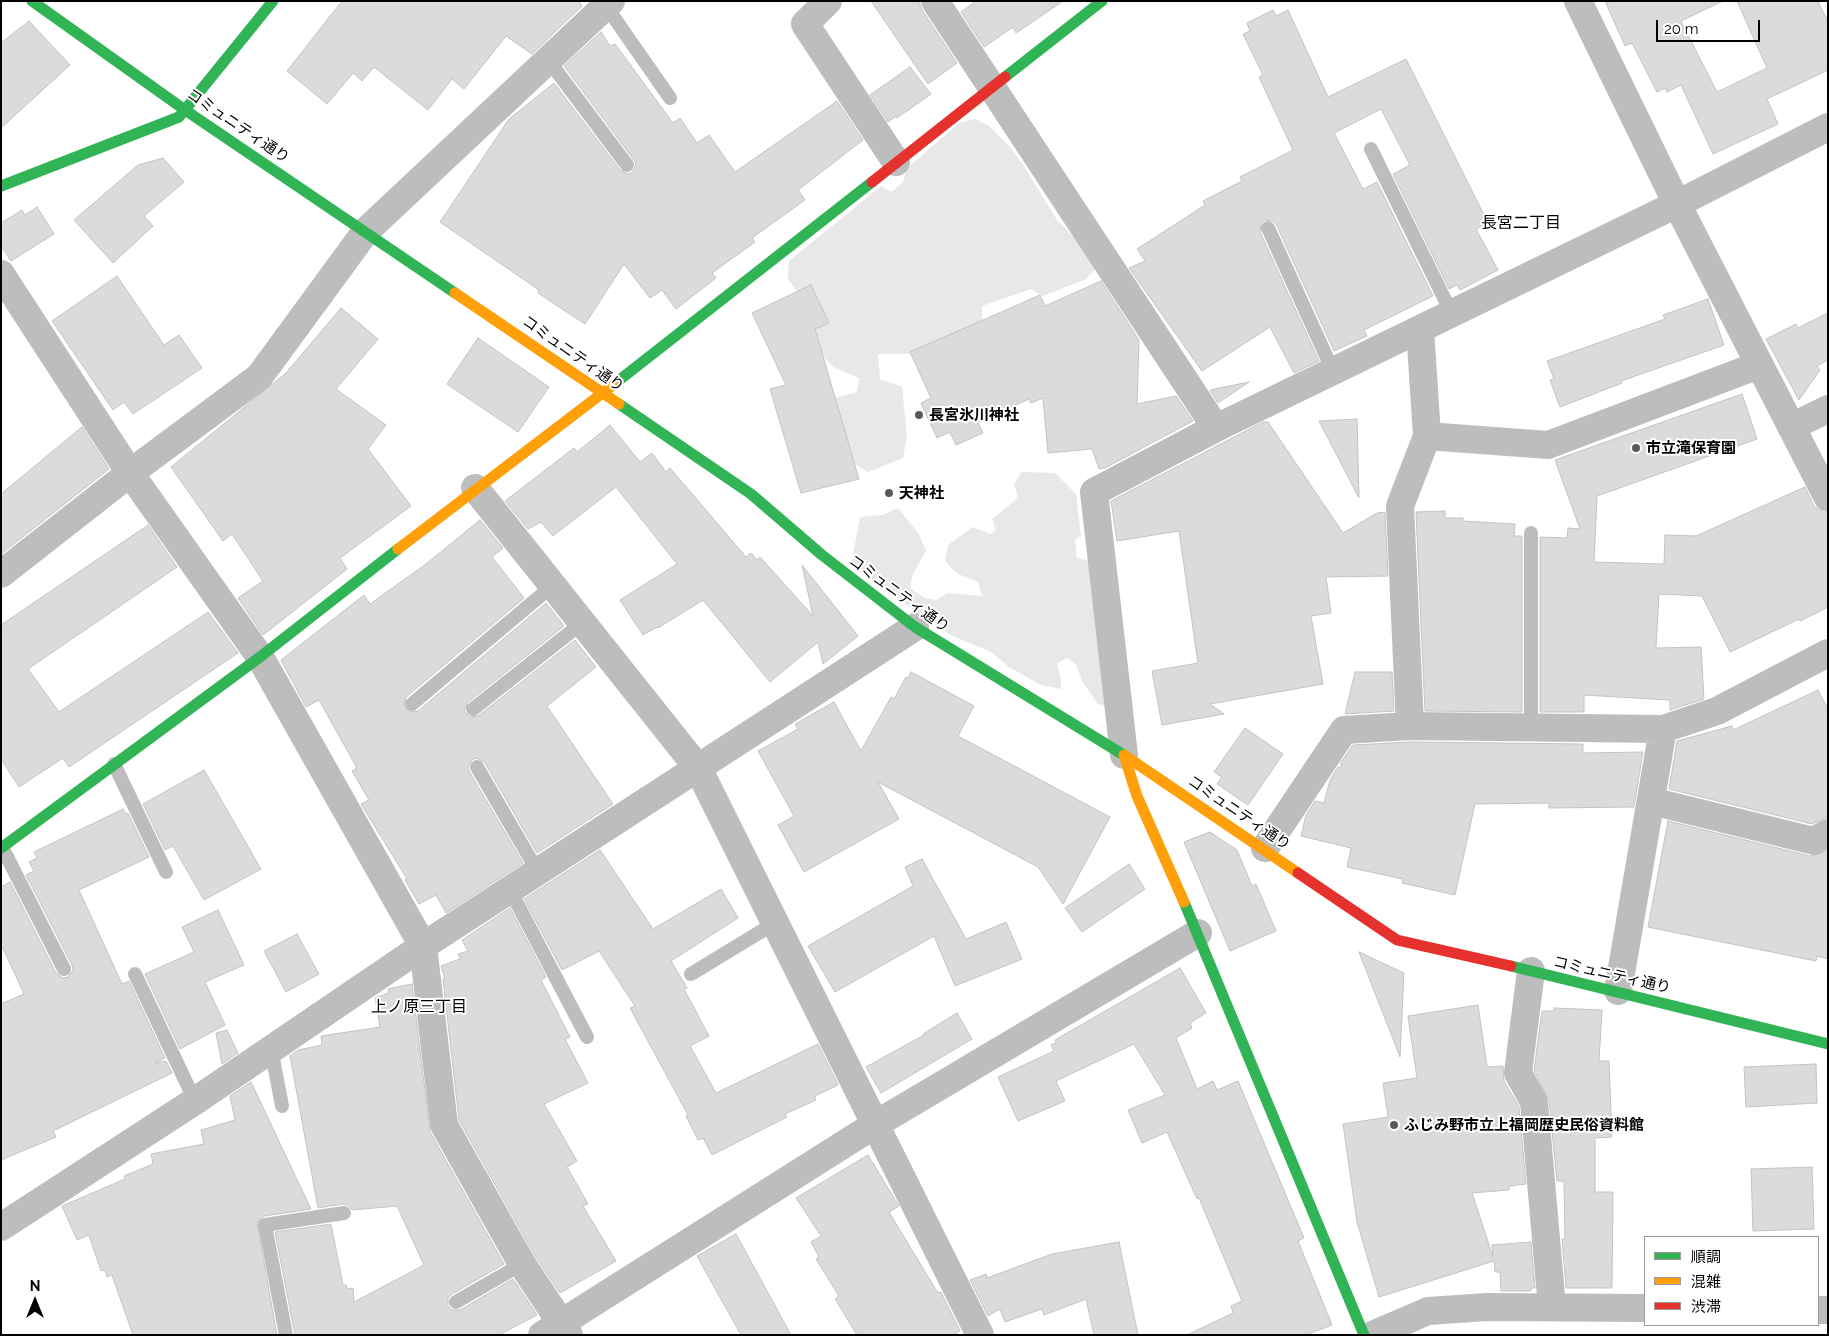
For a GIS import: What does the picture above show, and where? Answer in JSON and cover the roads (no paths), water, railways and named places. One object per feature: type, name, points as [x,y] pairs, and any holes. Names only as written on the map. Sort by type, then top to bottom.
[{"type":"street","name":"コミュニティ通り","points":[[32,1],[185,110],[751,494],[822,556],[915,627],[1124,755],[1265,848],[1397,940],[1618,991],[1828,1044]]},
{"type":"street","points":[[1,186],[179,117],[273,1]]},
{"type":"street","points":[[828,1],[805,24],[896,162]]},
{"type":"street","points":[[936,1],[1216,428]]},
{"type":"street","points":[[2,847],[260,657],[475,488],[602,394],[1102,1]]},
{"type":"street","points":[[1578,1],[1677,204],[1828,498]]},
{"type":"street","points":[[1,574],[130,473],[259,377],[366,231],[609,4]]},
{"type":"street","points":[[1364,1335],[1198,932],[1137,796],[1124,755],[1094,492],[1216,428],[1420,329],[1451,312],[1677,204],[1828,127]]},
{"type":"street","points":[[1,274],[130,473],[260,657],[423,946],[444,1125],[558,1331],[876,1124],[1198,932]]},
{"type":"street","points":[[1410,726],[1400,506],[1427,436],[1420,329]]},
{"type":"street","points":[[1427,436],[1548,445],[1759,365]]},
{"type":"street","points":[[1791,427],[1828,409]]},
{"type":"street","points":[[475,488],[698,768],[980,1335]]},
{"type":"street","points":[[1,1227],[195,1101],[423,946],[915,627]]},
{"type":"street","points":[[1265,848],[1344,730],[1410,726],[1663,729],[1717,711],[1828,653]]},
{"type":"street","points":[[1618,991],[1663,729]]},
{"type":"street","points":[[1651,800],[1814,841],[1828,833]]},
{"type":"street","points":[[1532,971],[1518,1073],[1534,1102],[1552,1307]]},
{"type":"street","points":[[1372,1335],[1428,1311],[1487,1307],[1644,1308]]},
{"type":"lane","points":[[609,4],[670,98]]},
{"type":"lane","points":[[549,61],[627,165]]},
{"type":"lane","points":[[1371,149],[1451,312]]},
{"type":"lane","points":[[1268,228],[1333,371]]},
{"type":"lane","points":[[1530,728],[1532,532]]},
{"type":"lane","points":[[412,704],[552,586]]},
{"type":"lane","points":[[473,709],[582,623]]},
{"type":"lane","points":[[114,764],[166,872]]},
{"type":"lane","points":[[477,767],[538,872]]},
{"type":"lane","points":[[2,847],[64,969]]},
{"type":"lane","points":[[510,890],[587,1037]]},
{"type":"lane","points":[[691,974],[775,923]]},
{"type":"lane","points":[[135,974],[195,1101]]},
{"type":"lane","points":[[271,1048],[282,1106]]},
{"type":"lane","points":[[286,1335],[265,1225],[344,1213]]},
{"type":"lane","points":[[456,1302],[522,1264]]},
{"type":"place","name":"長宮氷川神社","points":[[919,415]]},
{"type":"place","name":"市立滝保育園","points":[[1636,448]]},
{"type":"place","name":"天神社","points":[[889,493]]},
{"type":"place","name":"ふじみ野市立上福岡歴史民俗資料館","points":[[1394,1125]]},
{"type":"district","name":"長宮二丁目","points":[[1521,223]]},
{"type":"district","name":"上ノ原三丁目","points":[[419,1007]]}]
